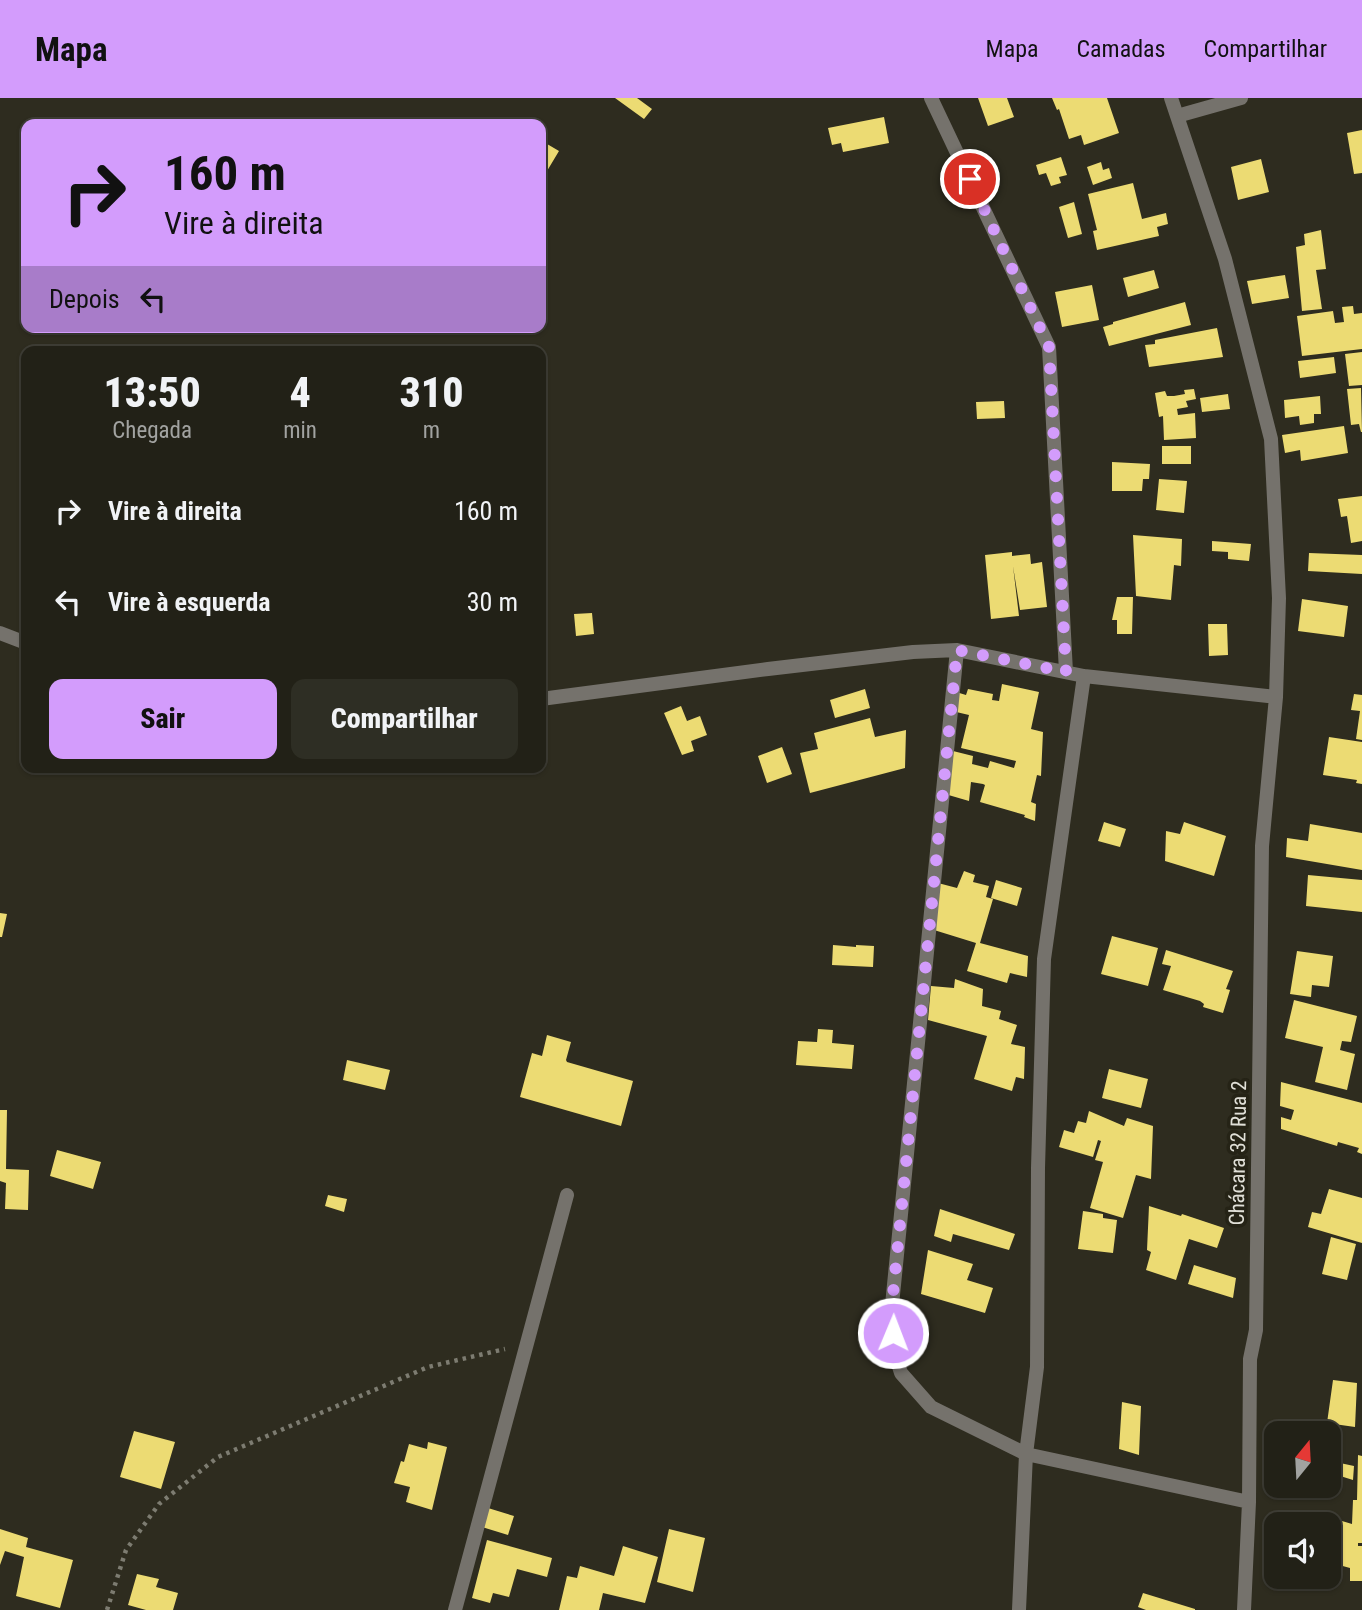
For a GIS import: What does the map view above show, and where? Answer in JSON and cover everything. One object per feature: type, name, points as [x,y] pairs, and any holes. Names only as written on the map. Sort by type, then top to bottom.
[{"type":"street","points":[[931,98],[1049,347],[1066,672]]},
{"type":"street","name":"Chácara 32 Rua 2","points":[[1171,98],[1225,259],[1271,439],[1279,598],[1276,697],[1262,846],[1256,1330],[1250,1359],[1249,1502],[1244,1610]]},
{"type":"street","points":[[1177,117],[1241,98]]},
{"type":"street","points":[[0,634],[21,641]]},
{"type":"street","points":[[957,650],[893,1301],[894,1351],[901,1373],[931,1407],[1026,1454],[1249,1502]]},
{"type":"street","points":[[546,698],[768,669],[913,652],[957,650],[1084,676],[1276,697]]},
{"type":"street","points":[[1019,1610],[1026,1454],[1037,1367],[1038,1168],[1044,959],[1084,676]]},
{"type":"street","points":[[455,1610],[567,1195]]},
{"type":"path","points":[[107,1610],[126,1550],[159,1504],[218,1457],[428,1367],[527,1343]]},
{"type":"building","points":[[615,98],[637,98],[652,109],[644,119]]},
{"type":"building","points":[[978,98],[1007,98],[1014,117],[988,126]]},
{"type":"building","points":[[1052,98],[1107,98],[1119,133],[1084,145],[1081,135],[1069,139],[1059,109],[1057,110]]},
{"type":"building","points":[[884,117],[889,143],[843,152],[841,143],[832,145],[828,128]]},
{"type":"building","points":[[1362,130],[1362,173],[1354,174],[1347,133]]},
{"type":"building","points":[[546,143],[559,151],[546,173]]},
{"type":"building","points":[[1061,157],[1067,175],[1059,177],[1061,183],[1051,186],[1046,173],[1039,175],[1036,165]]},
{"type":"building","points":[[1261,159],[1269,192],[1238,200],[1231,167]]},
{"type":"building","points":[[1101,162],[1103,170],[1109,168],[1112,178],[1093,185],[1087,167]]},
{"type":"building","points":[[1133,183],[1142,219],[1166,213],[1168,224],[1157,227],[1159,236],[1097,250],[1093,231],[1097,230],[1088,194]]},
{"type":"building","points":[[1074,202],[1082,234],[1068,238],[1059,207]]},
{"type":"building","points":[[1321,230],[1326,269],[1316,270],[1322,309],[1302,311],[1296,247],[1305,245],[1304,234]]},
{"type":"building","points":[[1154,270],[1159,288],[1128,297],[1123,278]]},
{"type":"building","points":[[1285,275],[1289,298],[1252,304],[1247,281]]},
{"type":"building","points":[[1092,285],[1099,320],[1062,327],[1055,292]]},
{"type":"building","points":[[1185,302],[1191,325],[1109,346],[1103,327]]},
{"type":"building","points":[[1353,306],[1354,314],[1362,313],[1362,349],[1302,356],[1297,316],[1333,311],[1335,323],[1344,322],[1342,307]]},
{"type":"building","points":[[1217,328],[1223,357],[1149,367],[1145,345],[1155,344],[1155,340]]},
{"type":"building","points":[[1362,352],[1362,385],[1349,386],[1345,354]]},
{"type":"building","points":[[1334,357],[1336,373],[1300,378],[1298,361]]},
{"type":"building","points":[[1361,388],[1362,432],[1359,424],[1351,425],[1347,389]]},
{"type":"building","points":[[1194,389],[1196,399],[1186,401],[1188,407],[1177,409],[1178,415],[1195,413],[1196,438],[1164,440],[1163,416],[1159,417],[1155,393],[1165,391],[1167,396],[1174,396],[1185,394],[1184,390]]},
{"type":"building","points":[[1228,394],[1230,409],[1202,412],[1200,398]]},
{"type":"building","points":[[1320,396],[1321,414],[1314,414],[1314,423],[1300,425],[1299,416],[1285,418],[1284,400]]},
{"type":"building","points":[[1004,401],[1005,418],[977,419],[976,402]]},
{"type":"building","points":[[1344,426],[1348,453],[1301,461],[1300,450],[1285,453],[1282,435]]},
{"type":"building","points":[[1162,446],[1191,446],[1191,464],[1162,464]]},
{"type":"building","points":[[1112,462],[1150,464],[1149,479],[1143,479],[1142,491],[1112,491]]},
{"type":"building","points":[[1159,479],[1187,481],[1184,513],[1156,510]]},
{"type":"building","points":[[1362,496],[1362,541],[1351,543],[1347,516],[1341,517],[1338,499]]},
{"type":"building","points":[[1133,535],[1182,539],[1181,566],[1174,565],[1171,600],[1136,596]]},
{"type":"building","points":[[1212,541],[1251,544],[1249,561],[1228,559],[1228,552],[1212,551]]},
{"type":"building","points":[[1012,552],[1012,556],[1030,554],[1031,564],[1042,562],[1047,607],[1020,610],[1013,566],[1019,616],[991,619],[985,555]]},
{"type":"building","points":[[1309,553],[1362,555],[1362,574],[1308,571]]},
{"type":"building","points":[[1117,597],[1133,597],[1132,634],[1117,634],[1117,620],[1112,620]]},
{"type":"building","points":[[1302,599],[1348,606],[1344,637],[1298,631]]},
{"type":"building","points":[[592,613],[594,634],[576,636],[574,614]]},
{"type":"building","points":[[1208,624],[1227,624],[1228,655],[1209,656]]},
{"type":"building","points":[[1002,684],[1039,692],[1031,729],[1043,732],[1041,776],[1037,775],[1031,802],[1036,804],[1035,821],[1024,817],[1025,815],[980,802],[985,785],[983,784],[971,782],[969,801],[945,794],[949,750],[973,756],[972,764],[988,768],[990,761],[1014,768],[1016,761],[961,748],[969,715],[952,711],[956,692],[966,695],[968,689],[993,694],[992,700],[999,701]]},
{"type":"building","points":[[865,689],[870,708],[835,718],[830,700]]},
{"type":"building","points":[[1354,694],[1362,695],[1362,740],[1356,739],[1360,711],[1351,710]]},
{"type":"building","points":[[681,706],[687,721],[700,716],[707,735],[691,741],[694,751],[682,755],[664,713]]},
{"type":"building","points":[[870,718],[875,737],[906,730],[905,768],[810,793],[800,753],[818,749],[814,733]]},
{"type":"building","points":[[1329,737],[1362,742],[1362,784],[1356,783],[1357,780],[1323,775]]},
{"type":"building","points":[[782,747],[792,774],[767,783],[758,756]]},
{"type":"building","points":[[1104,822],[1126,829],[1120,847],[1098,841]]},
{"type":"building","points":[[1184,822],[1226,836],[1214,876],[1165,861],[1166,831],[1180,834]]},
{"type":"building","points":[[1310,824],[1362,833],[1362,870],[1286,857],[1287,838],[1308,841]]},
{"type":"building","points":[[964,871],[975,875],[973,882],[989,886],[986,897],[993,899],[980,943],[1028,956],[1027,977],[1010,973],[1007,983],[967,971],[976,943],[934,930],[938,883],[957,888]]},
{"type":"building","points":[[1308,875],[1362,880],[1362,912],[1306,906]]},
{"type":"building","points":[[996,880],[1022,888],[1017,906],[991,898]]},
{"type":"building","points":[[0,913],[7,914],[2,937],[0,937]]},
{"type":"building","points":[[1112,936],[1158,948],[1148,986],[1101,974]]},
{"type":"building","points":[[833,945],[874,946],[873,967],[832,965]]},
{"type":"building","points":[[1166,950],[1233,971],[1226,989],[1230,990],[1223,1013],[1203,1007],[1204,1004],[1200,1001],[1163,990],[1171,966],[1162,964]]},
{"type":"building","points":[[1297,951],[1333,956],[1329,987],[1312,985],[1311,997],[1290,994]]},
{"type":"building","points":[[955,979],[983,989],[982,1006],[1001,1011],[999,1019],[1017,1025],[1011,1044],[1025,1047],[1024,1079],[1016,1077],[1012,1091],[974,1079],[987,1036],[928,1020],[931,986],[954,988]]},
{"type":"building","points":[[1294,1000],[1357,1016],[1351,1042],[1342,1041],[1340,1050],[1355,1054],[1347,1090],[1315,1082],[1323,1047],[1285,1038]]},
{"type":"building","points":[[818,1029],[833,1030],[832,1043],[854,1045],[852,1069],[796,1065],[798,1041],[817,1042]]},
{"type":"building","points":[[547,1035],[571,1042],[567,1062],[633,1081],[621,1126],[520,1097],[532,1053],[542,1056]]},
{"type":"building","points":[[347,1060],[390,1070],[385,1090],[343,1080]]},
{"type":"building","points":[[1109,1069],[1148,1079],[1141,1108],[1102,1098]]},
{"type":"building","points":[[1281,1082],[1362,1103],[1362,1154],[1357,1152],[1359,1148],[1338,1142],[1337,1146],[1281,1129],[1281,1117],[1291,1120],[1294,1110],[1280,1106]]},
{"type":"building","points":[[0,1110],[7,1110],[6,1169],[29,1170],[28,1210],[5,1209],[6,1183],[0,1181]]},
{"type":"building","points":[[1089,1111],[1124,1126],[1127,1118],[1153,1126],[1151,1179],[1136,1175],[1123,1218],[1090,1208],[1103,1162],[1095,1160],[1101,1141],[1098,1140],[1093,1157],[1059,1147],[1064,1130],[1074,1133],[1078,1121],[1086,1123]]},
{"type":"building","points":[[57,1150],[101,1162],[93,1189],[50,1176]]},
{"type":"building","points":[[1329,1189],[1362,1198],[1362,1243],[1308,1227],[1312,1212],[1321,1214]]},
{"type":"building","points":[[328,1195],[347,1199],[344,1212],[325,1206]]},
{"type":"building","points":[[1149,1206],[1224,1228],[1217,1248],[1189,1239],[1176,1280],[1146,1270],[1151,1252],[1147,1250]]},
{"type":"building","points":[[940,1209],[1015,1234],[1009,1250],[953,1234],[951,1242],[934,1236]]},
{"type":"building","points":[[1083,1211],[1103,1214],[1103,1218],[1117,1220],[1113,1253],[1078,1249]]},
{"type":"building","points":[[1331,1237],[1356,1244],[1347,1280],[1322,1274]]},
{"type":"building","points":[[928,1250],[973,1264],[967,1280],[993,1288],[985,1313],[921,1294]]},
{"type":"building","points":[[1194,1265],[1236,1278],[1233,1298],[1188,1284]]},
{"type":"building","points":[[1333,1380],[1357,1383],[1355,1427],[1341,1425],[1341,1421],[1327,1421]]},
{"type":"building","points":[[1122,1402],[1141,1406],[1139,1455],[1119,1449]]},
{"type":"building","points":[[134,1431],[175,1442],[161,1489],[120,1477]]},
{"type":"building","points":[[428,1442],[447,1447],[432,1510],[406,1502],[410,1487],[394,1483],[409,1444],[427,1449]]},
{"type":"building","points":[[1358,1455],[1362,1456],[1362,1543],[1358,1543],[1358,1546],[1362,1546],[1362,1581],[1350,1581],[1350,1568],[1341,1566],[1341,1521],[1352,1524],[1353,1500],[1357,1500]]},
{"type":"building","points":[[1341,1463],[1354,1466],[1353,1480],[1341,1476]]},
{"type":"building","points":[[488,1508],[514,1516],[508,1535],[482,1527]]},
{"type":"building","points":[[0,1529],[28,1538],[26,1547],[73,1560],[60,1608],[16,1596],[24,1557],[5,1551],[0,1565]]},
{"type":"building","points":[[669,1529],[705,1538],[693,1592],[657,1582]]},
{"type":"building","points":[[487,1540],[552,1558],[547,1577],[517,1569],[509,1597],[493,1593],[490,1603],[472,1598]]},
{"type":"building","points":[[623,1546],[658,1557],[645,1603],[603,1593],[599,1610],[559,1610],[567,1576],[577,1578],[580,1566],[614,1576]]},
{"type":"building","points":[[137,1574],[159,1579],[156,1587],[178,1593],[173,1610],[146,1610],[128,1605]]},
{"type":"building","points":[[1143,1593],[1195,1610],[1146,1610],[1138,1607]]},
{"type":"route","points":[[893,1333],[891,1315],[957,650],[1066,672],[1049,347],[970,179]]}]
